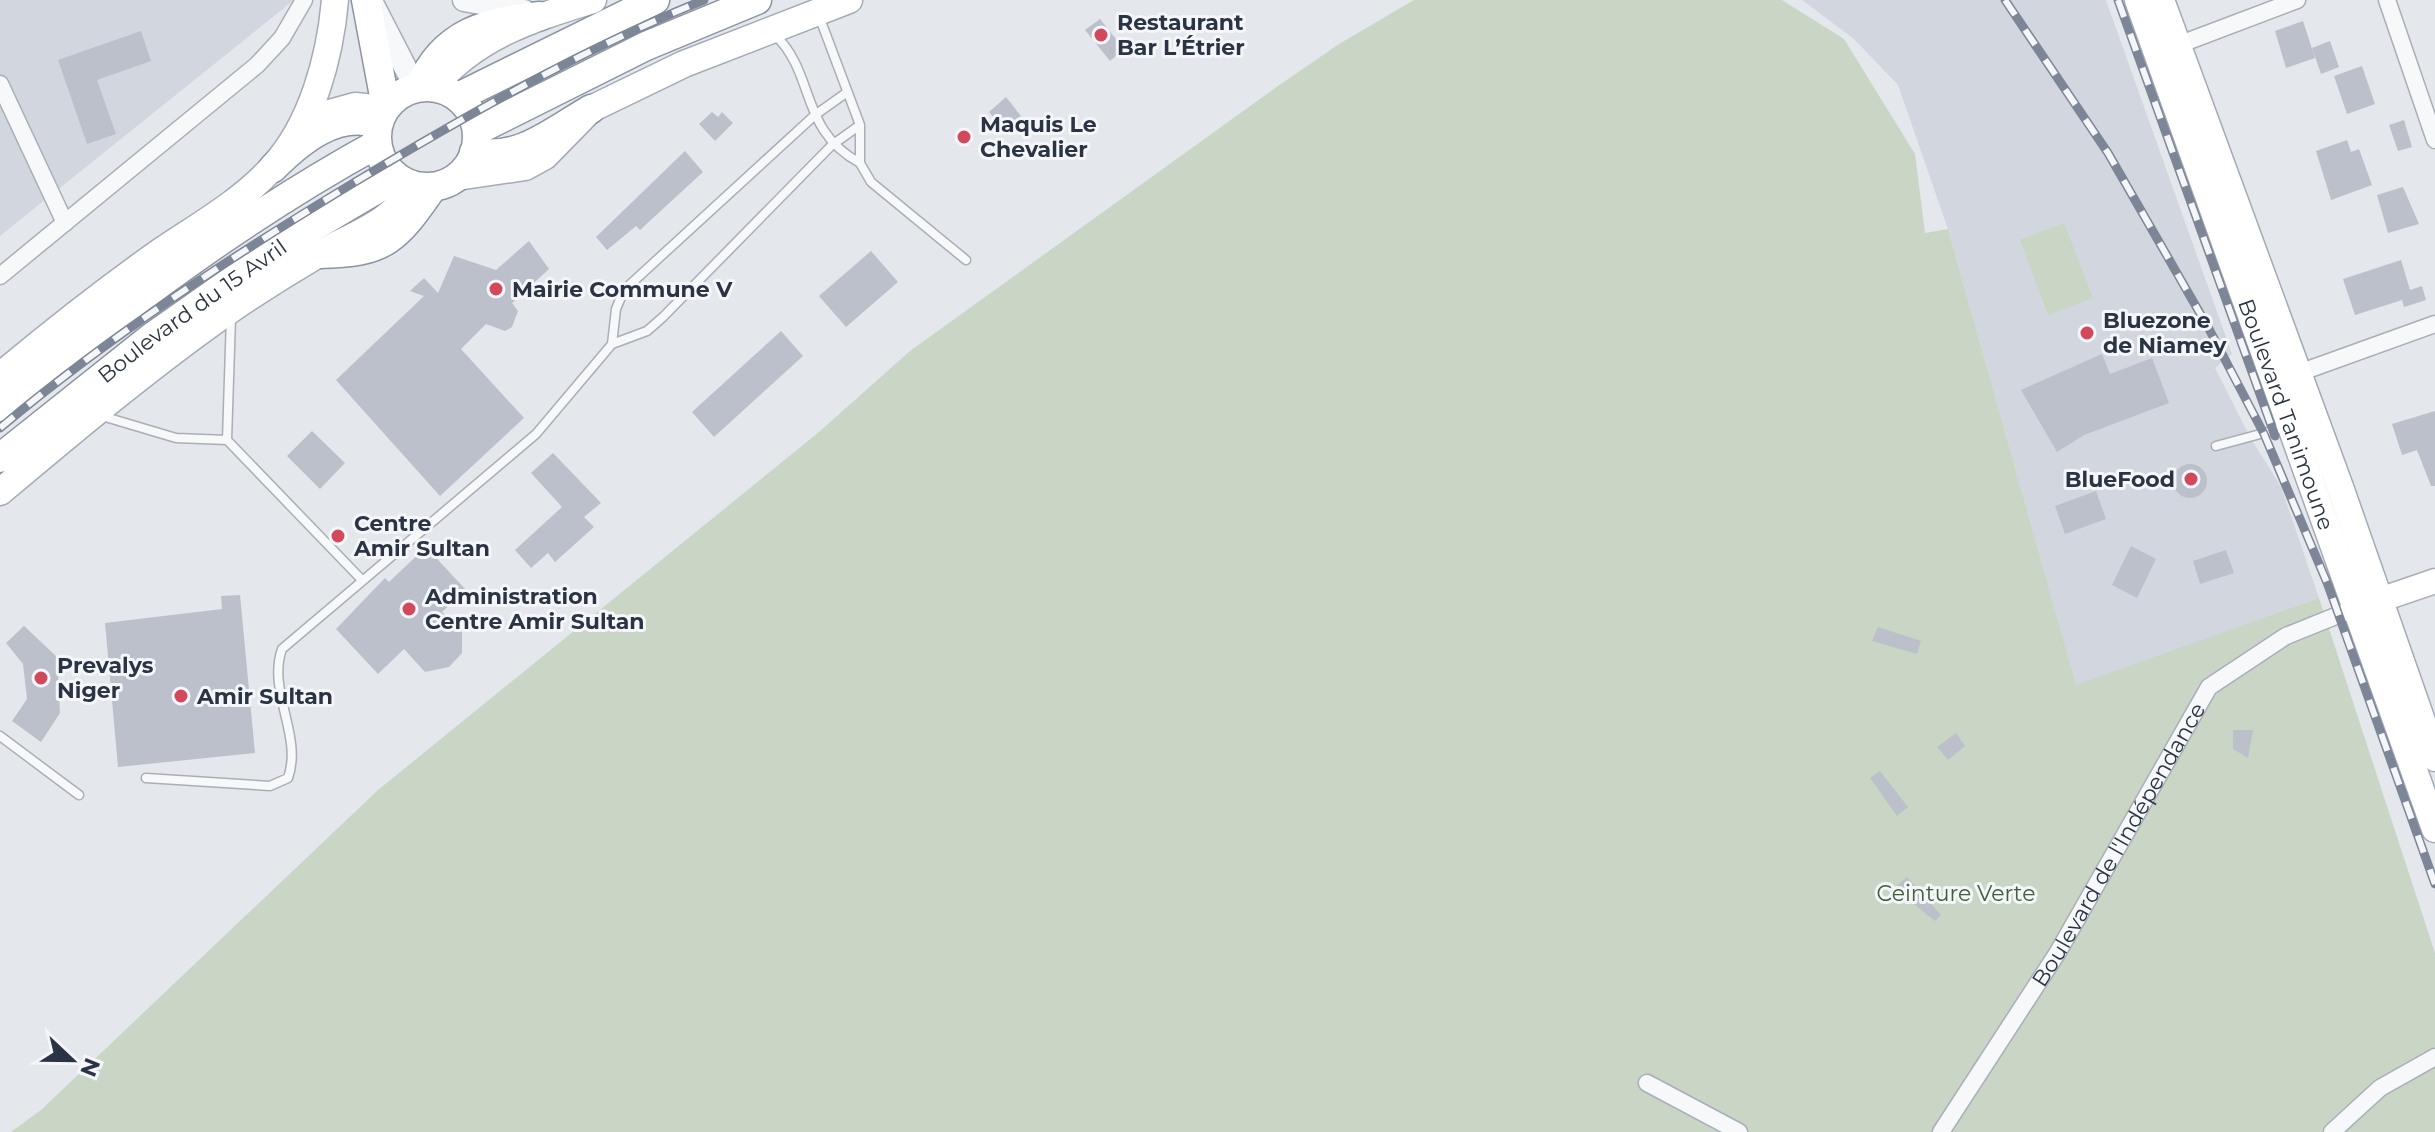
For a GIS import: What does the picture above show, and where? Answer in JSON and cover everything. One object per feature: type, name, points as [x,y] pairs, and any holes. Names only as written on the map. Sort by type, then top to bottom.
[{"type":"highway","points":[[368,0],[382,121],[383,164],[425,182]]},
{"type":"highway","points":[[382,121],[395,97],[437,90],[655,0]]},
{"type":"highway","points":[[319,254],[357,253],[384,243],[400,231],[425,182],[476,141],[646,46],[757,0]]},
{"type":"highway","points":[[545,14],[487,22],[466,31],[435,58],[437,90],[476,141],[501,156],[519,151],[591,109]]},
{"type":"highway","points":[[273,168],[296,146],[325,129],[352,121],[382,121]]},
{"type":"highway","name":"Boulevard du 15 Avril","points":[[0,407],[182,266],[382,121]]},
{"type":"highway","name":"Boulevard du 15 Avril","points":[[0,458],[152,337],[284,244],[425,182]]},
{"type":"main road","points":[[0,376],[112,286],[246,192],[273,168],[294,136],[319,79],[335,0]]},
{"type":"main road","points":[[545,14],[593,0]]},
{"type":"main road","points":[[425,182],[525,167],[545,156],[591,109],[684,64],[849,0]]},
{"type":"main road","name":"Boulevard Tanimoune","points":[[2138,0],[2302,422],[2368,604],[2435,829]]},
{"type":"main road","name":"Boulevard Tanimoune","points":[[2161,0],[2296,374],[2302,422]]},
{"type":"main road","points":[[294,136],[328,112],[371,105],[382,121]]},
{"type":"main road","name":"Boulevard du 15 Avril","points":[[0,492],[94,413],[231,310],[319,254]]},
{"type":"main road","name":"Boulevard de l'Indépendance","points":[[2368,604],[2435,581]]},
{"type":"main road","name":"Boulevard Tanimoune","points":[[2368,604],[2435,758]]},
{"type":"street","points":[[0,276],[257,65],[282,38],[304,0]]},
{"type":"street","points":[[368,0],[407,71],[437,90]]},
{"type":"street","points":[[464,0],[499,9],[545,14]]},
{"type":"street","points":[[2178,45],[2297,0]]},
{"type":"street","points":[[2387,0],[2435,140]]},
{"type":"street","points":[[0,84],[65,223]]},
{"type":"street","points":[[2417,91],[2435,85]]},
{"type":"street","points":[[2296,374],[2435,324]]},
{"type":"street","name":"Boulevard de l'Indépendance","points":[[1941,1132],[2035,990],[2209,687],[2286,636],[2368,604]]},
{"type":"street","points":[[2332,1132],[2380,1088],[2435,1057]]},
{"type":"street","points":[[1647,1083],[1739,1132]]},
{"type":"lane","points":[[818,12],[860,125],[860,163]]},
{"type":"lane","points":[[770,30],[789,48],[815,115],[832,145],[860,163],[871,182],[966,260]]},
{"type":"lane","points":[[612,344],[616,309],[624,290],[815,115],[846,93]]},
{"type":"lane","points":[[146,778],[270,786],[288,778],[294,762],[277,676],[282,649],[536,434],[612,344],[647,331],[663,317],[832,145],[860,125]]},
{"type":"lane","points":[[227,440],[231,310]]},
{"type":"lane","points":[[94,413],[176,438],[227,440],[361,579]]},
{"type":"lane","points":[[2216,446],[2302,422]]},
{"type":"lane","points":[[0,736],[79,795]]},
{"type":"shaded area","points":[[0,0],[294,0],[0,236]]},
{"type":"shaded area","name":"Bluezone de Niamey","points":[[1802,0],[2106,0],[2232,354],[2215,368],[2250,437],[2281,487],[2319,598],[2076,686],[1948,229],[1898,85],[1854,39]]},
{"type":"green space","name":"Ceinture Verte","points":[[1414,0],[1782,0],[1844,39],[1915,154],[1925,233],[1948,229],[2076,685],[2319,598],[2435,953],[2435,1132],[11,1132],[41,1110],[378,790],[819,432],[910,351],[1278,86],[1339,44]]},
{"type":"green space","points":[[2064,223],[2093,298],[2048,315],[2020,240]]},
{"type":"building","points":[[1100,19],[1124,49],[1110,61],[1085,30]]},
{"type":"building","points":[[2303,21],[2315,58],[2286,68],[2275,31]]},
{"type":"building","points":[[141,31],[151,61],[97,80],[116,134],[87,144],[58,60]]},
{"type":"building","points":[[2330,41],[2339,67],[2321,74],[2312,48]]},
{"type":"building","points":[[2362,66],[2375,104],[2347,114],[2334,76]]},
{"type":"building","points":[[1006,97],[1021,116],[1004,130],[989,112]]},
{"type":"building","points":[[712,112],[718,117],[722,112],[733,123],[715,141],[699,124]]},
{"type":"building","points":[[2404,120],[2412,147],[2398,151],[2389,125]]},
{"type":"building","points":[[2347,140],[2351,152],[2359,149],[2372,185],[2331,200],[2316,151]]},
{"type":"building","points":[[685,151],[703,172],[640,230],[636,226],[607,250],[596,237]]},
{"type":"building","points":[[2403,187],[2419,224],[2388,233],[2377,195]]},
{"type":"building","points":[[529,241],[549,269],[512,303],[518,311],[512,327],[505,331],[486,324],[461,349],[524,418],[440,496],[336,380],[424,296],[410,291],[424,278],[438,293],[454,256],[496,270]]},
{"type":"building","points":[[871,251],[898,282],[846,327],[819,296]]},
{"type":"building","points":[[2401,260],[2410,290],[2422,286],[2426,300],[2404,307],[2402,300],[2355,315],[2343,279]]},
{"type":"building","points":[[781,331],[803,356],[714,437],[692,412]]},
{"type":"building","points":[[2102,354],[2110,374],[2152,358],[2169,403],[2084,435],[2057,452],[2021,390]]},
{"type":"building","points":[[2435,411],[2435,486],[2431,486],[2417,450],[2402,455],[2392,424]]},
{"type":"building","points":[[312,431],[345,463],[320,489],[287,456]]},
{"type":"building","points":[[553,453],[601,503],[584,517],[594,527],[555,562],[548,553],[531,568],[515,550],[562,507],[531,473]]},
{"type":"building","points":[[2190,464],[2202,469],[2207,481],[2202,493],[2190,498],[2178,493],[2173,481],[2178,469]]},
{"type":"building","points":[[2096,491],[2106,519],[2065,534],[2055,506]]},
{"type":"building","points":[[2131,546],[2156,559],[2137,598],[2112,585]]},
{"type":"building","points":[[426,547],[466,590],[442,612],[462,631],[462,653],[449,667],[425,672],[404,649],[378,674],[336,629],[385,578],[389,582]]},
{"type":"building","points":[[2226,550],[2234,573],[2200,584],[2193,561]]},
{"type":"building","name":"Amir Sultan","points":[[240,595],[255,753],[118,767],[105,623],[222,609],[221,596]]},
{"type":"building","points":[[24,626],[57,657],[60,713],[41,742],[12,721],[27,699],[23,664],[6,643]]},
{"type":"building","points":[[1878,627],[1921,641],[1917,654],[1872,641]]},
{"type":"building","points":[[2233,730],[2253,730],[2248,758],[2233,749]]},
{"type":"building","points":[[1956,733],[1965,746],[1948,760],[1937,747]]},
{"type":"building","points":[[1880,771],[1908,807],[1897,816],[1870,778]]},
{"type":"building","points":[[1907,877],[1941,915],[1935,921],[1894,888]]},
{"type":"railway","points":[[0,428],[130,328],[266,237],[360,179],[528,83],[615,39],[704,0]]},
{"type":"railway","points":[[2005,0],[2108,153],[2209,329],[2264,434],[2328,585],[2435,884]]},
{"type":"railway","points":[[2118,0],[2275,436]]},
{"type":"place","name":"Restaurant Bar L’Étrier","points":[[1101,35]]},
{"type":"place","name":"Maquis Le Chevalier","points":[[964,137]]},
{"type":"place","name":"Mairie Commune V","points":[[496,289]]},
{"type":"place","name":"Bluezone de Niamey","points":[[2087,333]]},
{"type":"place","name":"BlueFood","points":[[2191,479]]},
{"type":"place","name":"Centre Amir Sultan","points":[[338,536]]},
{"type":"place","name":"Administration Centre Amir Sultan","points":[[409,609]]},
{"type":"place","name":"Prevalys Niger","points":[[41,678]]},
{"type":"place","name":"Amir Sultan","points":[[181,696]]}]
